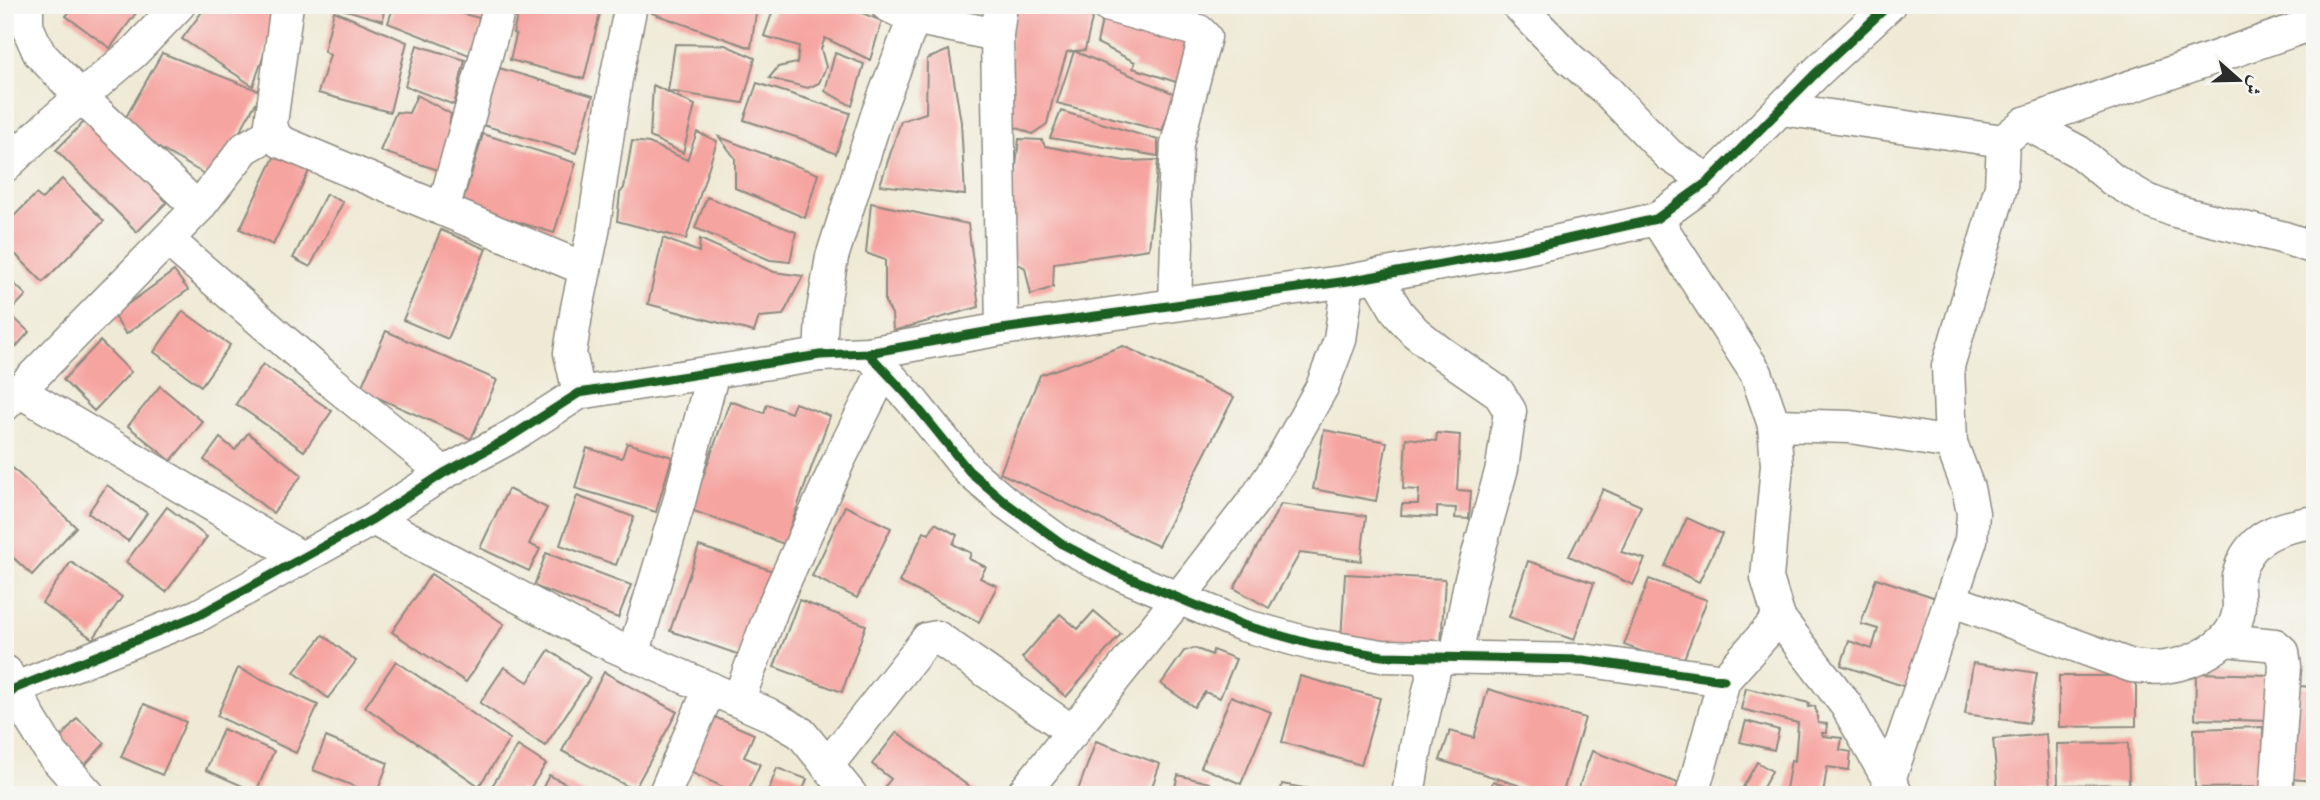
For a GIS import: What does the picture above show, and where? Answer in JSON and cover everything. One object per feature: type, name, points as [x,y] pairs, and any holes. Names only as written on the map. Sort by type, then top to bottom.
[{"type":"street","points":[[27,5],[27,26],[39,53],[81,97],[198,208]]},
{"type":"street","points":[[5,166],[134,52],[179,5]]},
{"type":"street","points":[[287,5],[271,123],[272,132],[279,141],[585,269]]},
{"type":"street","points":[[443,210],[500,5]]},
{"type":"street","points":[[579,393],[570,353],[596,219],[631,5]]},
{"type":"street","points":[[1106,5],[1199,31],[1205,37],[1177,144],[1174,198],[1177,243],[1175,304]]},
{"type":"street","points":[[1518,5],[1670,155],[1709,181]]},
{"type":"street","points":[[89,795],[52,754],[9,686],[199,615],[373,519],[444,473],[507,439],[579,393],[820,355],[876,362],[1002,329],[1362,278],[1524,249],[1656,219],[1709,181],[1889,5]]},
{"type":"street","points":[[820,355],[822,316],[832,257],[877,115],[901,11],[999,20],[1002,329]]},
{"type":"street","points":[[2014,132],[2315,23]]},
{"type":"street","points":[[1782,109],[2014,132],[2079,152],[2113,180],[2149,201],[2175,211],[2315,248]]},
{"type":"street","points":[[272,132],[245,148],[198,208],[12,398],[302,558]]},
{"type":"street","points":[[1893,787],[1971,540],[1973,513],[1968,488],[1951,443],[1948,366],[2001,187],[2014,132]]},
{"type":"street","points":[[1656,219],[1756,373],[1774,425],[1777,465],[1768,578],[1779,618],[1846,705],[1893,787]]},
{"type":"street","points":[[168,240],[322,374],[444,473]]},
{"type":"street","points":[[1034,790],[1073,732],[1256,498],[1279,464],[1322,387],[1362,278]]},
{"type":"street","points":[[1362,278],[1415,332],[1498,392],[1510,411],[1502,468],[1447,658],[1417,741],[1408,795]]},
{"type":"street","points":[[876,362],[947,441],[969,471],[1005,502],[1064,545],[1116,572],[1243,625],[1311,644],[1382,656],[1583,660],[1724,680]]},
{"type":"street","points":[[664,795],[773,607],[839,460],[876,362]]},
{"type":"street","points":[[633,655],[679,502],[713,372]]},
{"type":"street","points":[[1774,425],[1851,427],[1951,443]]},
{"type":"street","points":[[373,519],[598,639],[724,694],[800,733],[850,795]]},
{"type":"street","points":[[1951,600],[2132,666],[2162,668],[2193,660],[2226,640],[2238,614],[2238,577],[2249,552],[2266,534],[2290,525],[2315,522]]},
{"type":"street","points":[[1692,795],[1724,680],[1779,618]]},
{"type":"street","points":[[827,766],[927,639],[937,637],[1073,732]]},
{"type":"street","points":[[2226,640],[2275,645],[2283,652],[2286,666],[2276,795]]},
{"type":"building","points":[[65,5],[142,5],[110,48],[66,16],[71,10]]},
{"type":"building","points":[[207,5],[272,5],[274,26],[253,86],[182,39]]},
{"type":"building","points":[[384,5],[383,21],[333,6]]},
{"type":"building","points":[[394,5],[429,5],[483,19],[474,57],[388,23]]},
{"type":"building","points":[[520,5],[602,5],[584,79],[510,60]]},
{"type":"building","points":[[654,5],[757,6],[751,48],[652,13]]},
{"type":"building","points":[[775,5],[842,5],[882,21],[870,60],[825,38],[821,49],[826,67],[819,83],[808,88],[769,78],[778,67],[797,63],[799,46],[764,36]]},
{"type":"building","points":[[1014,5],[1070,5],[1094,10],[1085,50],[1067,52],[1047,124],[1032,134],[1003,122]]},
{"type":"building","points":[[334,11],[407,42],[390,112],[318,93],[330,55],[324,51]]},
{"type":"building","points":[[1104,11],[1192,39],[1179,83],[1133,68],[1135,62],[1097,43]]},
{"type":"building","points":[[675,44],[725,45],[755,58],[743,103],[668,91]]},
{"type":"building","points":[[417,45],[465,60],[454,105],[405,86]]},
{"type":"building","points":[[949,50],[961,122],[965,195],[880,185],[901,121],[926,113],[927,59]]},
{"type":"building","points":[[1074,51],[1175,94],[1162,131],[1057,103]]},
{"type":"building","points":[[162,53],[262,92],[213,179],[121,126]]},
{"type":"building","points":[[835,53],[864,64],[852,106],[825,91]]},
{"type":"building","points":[[499,68],[593,96],[576,153],[483,125]]},
{"type":"building","points":[[757,83],[850,113],[836,154],[802,139],[744,120]]},
{"type":"building","points":[[653,85],[695,105],[683,153],[650,137]]},
{"type":"building","points":[[417,95],[451,114],[441,171],[380,151],[396,112],[409,113]]},
{"type":"building","points":[[1061,111],[1158,140],[1158,156],[1050,138]]},
{"type":"building","points":[[86,120],[167,202],[137,232],[56,150]]},
{"type":"building","points":[[697,132],[717,141],[686,239],[617,221],[620,193],[624,188],[632,141],[649,143],[687,160]]},
{"type":"building","points":[[483,134],[576,163],[554,233],[462,205]]},
{"type":"building","points":[[719,137],[818,174],[805,218],[735,188],[735,158]]},
{"type":"building","points":[[1019,139],[1042,140],[1045,146],[1125,161],[1158,160],[1149,249],[1054,263],[1053,287],[1031,295],[1025,268],[1006,257]]},
{"type":"building","points":[[277,151],[311,167],[273,245],[240,229]]},
{"type":"building","points":[[62,179],[104,221],[43,282],[5,244],[5,225],[36,194],[42,199]]},
{"type":"building","points":[[326,194],[343,202],[310,267],[293,258]]},
{"type":"building","points":[[707,197],[796,232],[790,262],[770,260],[695,228]]},
{"type":"building","points":[[871,203],[968,224],[979,307],[893,331],[892,314],[885,302],[885,260],[866,253]]},
{"type":"building","points":[[441,230],[486,249],[448,339],[403,320]]},
{"type":"building","points":[[663,238],[699,252],[700,239],[774,272],[803,276],[783,315],[759,317],[754,332],[648,304]]},
{"type":"building","points":[[174,271],[188,290],[126,334],[113,315]]},
{"type":"building","points":[[5,275],[26,295],[9,313],[29,332],[16,347],[5,337]]},
{"type":"building","points":[[183,311],[230,345],[201,386],[154,352]]},
{"type":"building","points":[[386,331],[497,380],[471,439],[360,390]]},
{"type":"building","points":[[100,341],[131,372],[94,411],[63,380]]},
{"type":"building","points":[[1123,346],[1234,397],[1158,546],[1000,473],[1040,375]]},
{"type":"building","points":[[263,364],[332,411],[304,451],[236,404]]},
{"type":"building","points":[[160,386],[203,422],[171,461],[128,426]]},
{"type":"building","points":[[730,401],[764,413],[767,404],[791,413],[795,403],[830,416],[784,544],[691,510]]},
{"type":"building","points":[[1324,430],[1387,442],[1376,501],[1313,489]]},
{"type":"building","points":[[248,433],[302,475],[273,513],[204,460],[220,438],[235,450]]},
{"type":"building","points":[[1437,433],[1460,435],[1457,490],[1471,491],[1469,519],[1455,518],[1456,508],[1437,507],[1437,517],[1401,515],[1402,504],[1418,504],[1419,490],[1403,489],[1406,438],[1436,441]]},
{"type":"building","points":[[627,443],[672,457],[656,512],[575,488],[587,448],[622,458]]},
{"type":"building","points":[[5,461],[76,527],[32,575],[5,550]]},
{"type":"building","points":[[107,485],[147,513],[128,541],[88,513]]},
{"type":"building","points":[[508,489],[547,508],[529,544],[540,549],[529,571],[480,548]]},
{"type":"building","points":[[1603,489],[1641,506],[1621,552],[1645,559],[1633,585],[1569,556]]},
{"type":"building","points":[[577,496],[634,517],[616,565],[560,545]]},
{"type":"building","points":[[1281,504],[1366,516],[1361,561],[1300,553],[1269,608],[1234,588]]},
{"type":"building","points":[[845,506],[891,528],[857,598],[812,576]]},
{"type":"building","points":[[167,507],[207,537],[166,592],[126,562]]},
{"type":"building","points":[[1687,518],[1722,534],[1699,582],[1665,566]]},
{"type":"building","points":[[935,523],[957,535],[953,544],[971,553],[969,559],[986,567],[980,578],[997,586],[979,622],[899,582],[924,532],[929,534]]},
{"type":"building","points":[[699,546],[776,572],[746,657],[670,631]]},
{"type":"building","points":[[546,553],[631,585],[618,618],[534,586]]},
{"type":"building","points":[[1528,561],[1594,583],[1574,640],[1509,617]]},
{"type":"building","points":[[71,562],[122,597],[93,639],[42,603]]},
{"type":"building","points":[[431,574],[504,624],[466,682],[392,632]]},
{"type":"building","points":[[1345,574],[1445,579],[1441,646],[1341,640]]},
{"type":"building","points":[[1876,578],[1936,598],[1906,687],[1841,665],[1849,641],[1872,649],[1878,629],[1861,624]]},
{"type":"building","points":[[1649,579],[1707,600],[1681,666],[1624,645]]},
{"type":"building","points":[[799,600],[866,625],[842,692],[774,667]]},
{"type":"building","points":[[1094,611],[1121,634],[1066,697],[1022,658],[1060,614],[1078,629]]},
{"type":"building","points":[[323,635],[356,661],[328,698],[294,672]]},
{"type":"building","points":[[1194,648],[1212,655],[1213,650],[1236,659],[1220,698],[1205,692],[1194,707],[1161,684],[1184,651]]},
{"type":"building","points":[[549,650],[590,678],[545,746],[480,703],[504,667],[528,682]]},
{"type":"building","points":[[396,661],[510,739],[479,786],[365,707]]},
{"type":"building","points":[[1973,663],[2037,673],[2029,723],[1965,714]]},
{"type":"building","points":[[238,668],[318,705],[296,753],[217,716]]},
{"type":"building","points":[[604,672],[677,712],[634,790],[562,751]]},
{"type":"building","points":[[2196,673],[2272,675],[2271,721],[2195,719]]},
{"type":"building","points":[[1300,676],[1380,698],[1361,765],[1282,742]]},
{"type":"building","points":[[2059,676],[2136,676],[2136,726],[2059,727]]},
{"type":"building","points":[[2297,686],[2315,687],[2315,781],[2291,779]]},
{"type":"building","points":[[1746,688],[1809,703],[1808,707],[1815,706],[1818,723],[1827,724],[1823,736],[1842,738],[1840,750],[1851,752],[1849,770],[1827,767],[1823,795],[1785,795],[1791,760],[1795,761],[1798,723],[1741,709]]},
{"type":"building","points":[[1488,689],[1585,718],[1562,795],[1549,795],[1440,760],[1450,731],[1474,738]]},
{"type":"building","points":[[1231,696],[1271,712],[1241,784],[1201,767]]},
{"type":"building","points":[[144,704],[186,722],[162,775],[121,757]]},
{"type":"building","points":[[710,715],[754,734],[744,757],[760,764],[746,795],[740,795],[686,770]]},
{"type":"building","points":[[77,718],[105,743],[85,765],[58,741]]},
{"type":"building","points":[[1746,721],[1779,730],[1774,750],[1740,742]]},
{"type":"building","points":[[2263,727],[2264,787],[2195,788],[2194,729]]},
{"type":"building","points":[[223,729],[274,751],[256,792],[206,770]]},
{"type":"building","points":[[897,732],[980,795],[896,795],[885,786],[891,779],[872,764]]},
{"type":"building","points":[[2046,734],[2050,786],[1998,791],[1993,739]]},
{"type":"building","points":[[326,737],[388,763],[376,795],[313,770]]},
{"type":"building","points":[[1096,741],[1160,764],[1149,795],[1077,793]]},
{"type":"building","points":[[2128,743],[2129,784],[2058,785],[2057,744]]},
{"type":"building","points":[[518,746],[546,764],[527,793],[520,789],[516,795],[486,795]]},
{"type":"building","points":[[1592,751],[1678,783],[1674,795],[1576,795]]},
{"type":"building","points":[[1757,762],[1772,771],[1759,795],[1743,787]]},
{"type":"building","points":[[777,768],[807,779],[801,795],[767,795]]},
{"type":"building","points":[[549,775],[587,795],[539,795]]},
{"type":"building","points":[[1178,775],[1209,783],[1206,795],[1173,795]]},
{"type":"building","points":[[1493,781],[1530,794],[1530,795],[1488,795]]},
{"type":"building","points":[[1282,784],[1332,793],[1332,795],[1280,795]]},
{"type":"cycle path","points":[[5,698],[16,688],[199,615],[373,519],[444,473],[507,439],[579,393],[820,355],[868,353],[1002,329],[1348,281],[1523,249],[1656,219],[1709,181],[1817,72],[1889,5]]},
{"type":"cycle path","points":[[868,353],[909,397],[969,471],[1005,502],[1064,545],[1116,572],[1243,625],[1311,644],[1382,656],[1583,660],[1724,680]]}]
